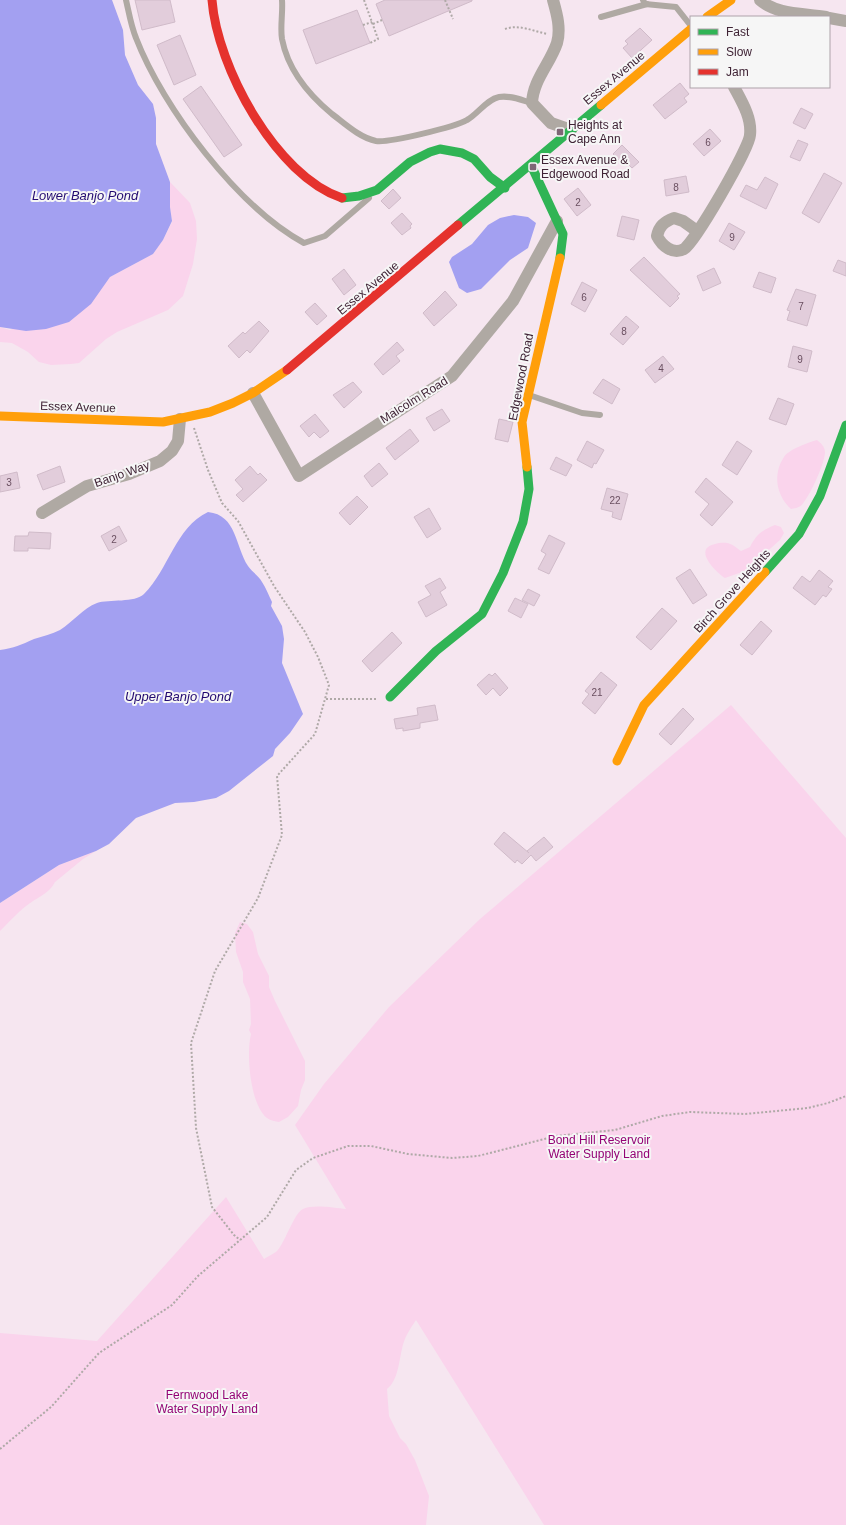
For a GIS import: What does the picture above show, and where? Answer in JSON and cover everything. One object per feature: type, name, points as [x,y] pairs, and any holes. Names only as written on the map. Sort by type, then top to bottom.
[{"type":"street","points":[[212,0],[212,16],[235,82],[273,142],[312,182],[337,196],[344,198],[376,191],[410,161],[425,152],[440,149],[460,152],[475,160],[491,177],[505,188]]},
{"type":"street","points":[[553,0],[558,14],[557,43],[536,83],[532,95],[532,103],[551,123],[571,130]]},
{"type":"street","points":[[708,16],[731,0]]},
{"type":"street","points":[[760,0],[767,6],[778,10],[819,16]]},
{"type":"street","points":[[830,18],[846,21]]},
{"type":"street","name":"Essex Avenue","points":[[0,416],[163,422],[186,418],[233,403],[253,393],[288,369],[505,188],[531,164],[690,30]]},
{"type":"street","points":[[697,231],[745,151],[750,137],[751,123],[734,88]]},
{"type":"street","name":"Edgewood Road","points":[[390,697],[436,651],[482,614],[503,573],[523,522],[529,489],[522,422],[544,323],[559,269],[563,234],[531,164]]},
{"type":"street","name":"Malcolm Road","points":[[253,393],[299,476],[452,376],[513,301],[557,221]]},
{"type":"street","name":"Banjo Way","points":[[42,514],[87,486],[129,474],[160,461],[172,451],[178,441],[186,418]]},
{"type":"street","name":"Birch Grove Heights","points":[[617,760],[644,705],[799,534],[820,496],[846,425]]},
{"type":"lane","points":[[126,0],[135,37],[146,60],[177,114],[219,168],[238,189],[291,236],[304,243],[325,236],[376,191]]},
{"type":"lane","points":[[282,0],[282,38],[288,59],[302,83],[319,103],[362,136],[375,141],[391,140],[443,128],[467,120],[498,97],[511,97],[532,103]]},
{"type":"lane","points":[[601,17],[645,2],[676,7],[690,25]]},
{"type":"lane","points":[[528,394],[582,413],[600,415]]},
{"type":"path","points":[[364,0],[378,39],[370,43]]},
{"type":"path","points":[[445,0],[453,19]]},
{"type":"path","points":[[363,25],[382,20]]},
{"type":"path","points":[[505,29],[514,27],[526,28],[558,37]]},
{"type":"path","points":[[186,418],[222,503],[238,521],[274,586],[305,632],[318,657],[329,685],[315,734],[277,776],[282,835],[258,898],[215,971],[191,1043],[196,1128],[212,1208],[234,1235],[240,1240]]},
{"type":"path","points":[[325,699],[383,699],[390,697]]},
{"type":"path","points":[[0,1449],[51,1407],[99,1353],[172,1305],[198,1276],[267,1217],[296,1170],[313,1158],[348,1146],[371,1146],[408,1154],[452,1158],[478,1156],[556,1136],[615,1130],[662,1116],[690,1112],[745,1114],[808,1108],[828,1103],[846,1096]]},
{"type":"green space","points":[[170,182],[190,203],[196,221],[197,239],[193,264],[183,296],[168,310],[117,332],[106,339],[79,363],[51,365],[39,362],[28,352],[12,343],[0,342],[0,327],[10,330],[101,288],[110,277],[153,254],[163,240],[172,222],[170,207]]},
{"type":"green space","points":[[817,440],[825,450],[817,478],[803,504],[799,507],[791,509],[786,504],[779,492],[777,478],[780,464],[786,454],[804,444]]},
{"type":"green space","points":[[775,525],[781,527],[784,533],[780,540],[745,571],[725,578],[716,571],[708,561],[706,551],[708,547],[727,543],[733,545],[741,551],[750,547],[757,536],[763,531]]},
{"type":"green space","name":"Bond Hill Reservoir Water Supply Land","points":[[731,705],[846,838],[846,1525],[544,1525],[416,1320],[404,1341],[398,1370],[394,1381],[387,1389],[389,1416],[400,1438],[406,1444],[415,1460],[429,1496],[426,1525],[0,1525],[0,1333],[97,1341],[226,1197],[264,1259],[277,1251],[284,1241],[296,1216],[303,1209],[312,1207],[330,1207],[346,1209],[295,1125],[324,1084],[389,1007],[480,919]]},
{"type":"green space","points":[[96,851],[83,859],[55,882],[46,893],[30,903],[0,931],[0,903],[59,865]]},
{"type":"green space","points":[[240,922],[247,924],[253,932],[258,954],[269,976],[269,987],[305,1061],[305,1080],[301,1090],[298,1106],[288,1117],[279,1122],[268,1119],[261,1111],[253,1091],[249,1066],[251,1034],[249,1030],[251,1024],[250,999],[243,982],[243,972],[236,952],[235,933]]},
{"type":"water","name":"Lower Banjo Pond","points":[[0,0],[112,0],[123,30],[125,55],[138,85],[153,104],[156,118],[156,144],[170,182],[170,207],[172,221],[163,240],[153,254],[110,277],[91,304],[69,322],[46,329],[26,331],[0,327]]},
{"type":"water","points":[[514,215],[528,217],[536,223],[528,248],[510,260],[481,289],[467,293],[459,288],[449,262],[452,257],[472,244],[488,225],[500,218]]},
{"type":"water","name":"Upper Banjo Pond","points":[[208,512],[218,514],[230,525],[248,566],[261,580],[272,602],[271,606],[282,626],[284,639],[282,663],[303,714],[290,733],[275,749],[273,756],[229,791],[216,798],[194,802],[175,803],[136,818],[109,844],[96,851],[59,865],[0,903],[0,650],[17,646],[60,630],[87,608],[97,603],[128,600],[140,597],[153,584],[180,538],[188,528],[197,519]]},
{"type":"building","points":[[135,0],[170,0],[175,22],[142,30]]},
{"type":"building","points":[[385,0],[472,1],[389,36],[376,4]]},
{"type":"building","points":[[357,10],[370,43],[316,64],[303,30]]},
{"type":"building","points":[[640,28],[652,40],[632,58],[623,48],[628,44],[625,41]]},
{"type":"building","points":[[180,35],[196,75],[174,85],[157,45]]},
{"type":"building","points":[[680,83],[689,94],[684,98],[687,102],[665,119],[653,105]]},
{"type":"building","points":[[201,86],[242,145],[224,157],[183,99]]},
{"type":"building","points":[[801,108],[813,114],[805,129],[793,123]]},
{"type":"building","points":[[710,129],[721,141],[704,156],[693,144]]},
{"type":"building","points":[[798,140],[808,144],[800,161],[790,157]]},
{"type":"building","points":[[622,145],[639,162],[632,168],[626,162],[623,164],[613,154]]},
{"type":"building","points":[[824,173],[842,183],[819,223],[802,213]]},
{"type":"building","points":[[686,176],[689,192],[666,196],[664,180]]},
{"type":"building","points":[[765,177],[778,184],[766,209],[740,196],[746,185],[757,190]]},
{"type":"building","points":[[578,188],[591,205],[577,216],[564,199]]},
{"type":"building","points":[[393,189],[401,198],[389,209],[381,201]]},
{"type":"building","points":[[402,213],[412,224],[410,226],[411,228],[402,235],[391,223]]},
{"type":"building","points":[[622,216],[639,220],[634,240],[617,236]]},
{"type":"building","points":[[729,223],[745,232],[734,250],[719,241]]},
{"type":"building","points":[[644,257],[680,294],[677,296],[679,298],[670,307],[630,270]]},
{"type":"building","points":[[838,260],[846,263],[846,276],[833,271]]},
{"type":"building","points":[[714,268],[721,283],[703,291],[697,276]]},
{"type":"building","points":[[344,269],[356,285],[344,295],[332,279]]},
{"type":"building","points":[[759,272],[776,278],[771,293],[753,287]]},
{"type":"building","points":[[582,282],[597,290],[585,312],[571,304]]},
{"type":"building","points":[[796,289],[816,295],[807,326],[787,320],[790,311],[787,310]]},
{"type":"building","points":[[445,291],[457,305],[434,326],[423,313]]},
{"type":"building","points":[[315,303],[327,316],[317,325],[305,312]]},
{"type":"building","points":[[626,316],[639,327],[623,345],[610,334]]},
{"type":"building","points":[[259,321],[269,331],[250,353],[247,350],[239,358],[228,346],[243,332],[245,334]]},
{"type":"building","points":[[397,342],[404,350],[396,356],[400,361],[383,375],[374,364]]},
{"type":"building","points":[[793,346],[812,351],[807,372],[788,367]]},
{"type":"building","points":[[663,356],[674,369],[655,383],[645,370]]},
{"type":"building","points":[[603,379],[620,389],[612,404],[593,393]]},
{"type":"building","points":[[353,382],[362,392],[344,408],[333,395]]},
{"type":"building","points":[[778,398],[794,404],[786,425],[769,419]]},
{"type":"building","points":[[442,409],[450,421],[434,431],[426,418]]},
{"type":"building","points":[[315,414],[329,431],[320,438],[314,432],[309,437],[300,426]]},
{"type":"building","points":[[499,419],[513,422],[508,442],[495,439]]},
{"type":"building","points":[[410,429],[419,441],[395,460],[386,448]]},
{"type":"building","points":[[587,441],[604,450],[592,468],[577,460]]},
{"type":"building","points":[[737,441],[752,451],[737,475],[722,465]]},
{"type":"building","points":[[556,457],[572,465],[566,476],[550,469]]},
{"type":"building","points":[[379,463],[388,474],[372,487],[364,476]]},
{"type":"building","points":[[60,466],[65,482],[43,490],[37,475]]},
{"type":"building","points":[[250,466],[258,475],[260,473],[267,480],[243,502],[236,495],[243,489],[235,480]]},
{"type":"building","points":[[17,472],[20,488],[0,492],[0,476]]},
{"type":"building","points":[[706,478],[733,502],[712,526],[700,515],[709,504],[695,492]]},
{"type":"building","points":[[607,488],[628,494],[621,520],[612,517],[613,512],[601,509]]},
{"type":"building","points":[[357,496],[368,507],[350,525],[339,513]]},
{"type":"building","points":[[429,508],[441,529],[427,538],[414,517]]},
{"type":"building","points":[[119,526],[127,541],[109,551],[101,536]]},
{"type":"building","points":[[29,532],[51,533],[50,549],[28,548],[28,551],[14,551],[15,536],[28,536]]},
{"type":"building","points":[[549,535],[565,543],[549,574],[538,569],[546,554],[541,551]]},
{"type":"building","points":[[690,569],[707,595],[693,604],[676,578]]},
{"type":"building","points":[[819,570],[833,581],[828,587],[832,589],[826,597],[823,595],[815,605],[793,588],[802,576],[810,582]]},
{"type":"building","points":[[440,578],[446,588],[440,592],[447,605],[426,617],[418,602],[431,595],[425,586]]},
{"type":"building","points":[[528,589],[540,595],[534,606],[522,600]]},
{"type":"building","points":[[515,598],[528,604],[521,618],[508,611]]},
{"type":"building","points":[[662,608],[677,621],[651,650],[636,637]]},
{"type":"building","points":[[761,621],[772,631],[752,655],[740,645]]},
{"type":"building","points":[[392,632],[402,643],[372,672],[362,661]]},
{"type":"building","points":[[601,672],[617,685],[595,714],[582,703],[589,694],[585,691]]},
{"type":"building","points":[[495,673],[508,688],[500,696],[493,688],[486,695],[477,685],[489,674],[492,676]]},
{"type":"building","points":[[435,705],[438,720],[420,723],[420,728],[403,731],[403,728],[396,729],[394,719],[418,715],[417,708]]},
{"type":"building","points":[[683,708],[694,719],[671,745],[659,734]]},
{"type":"building","points":[[504,832],[529,853],[527,851],[544,837],[553,847],[536,861],[531,855],[522,864],[517,860],[515,863],[494,844]]},
{"type":"traffic: fast","points":[[458,225],[601,105]]},
{"type":"traffic: fast","points":[[342,198],[359,196],[377,190],[410,162],[430,152],[440,149],[462,153],[474,159],[490,177],[505,188]]},
{"type":"traffic: fast","points":[[531,165],[563,234],[560,258]]},
{"type":"traffic: fast","points":[[765,572],[799,534],[820,496],[846,425]]},
{"type":"traffic: fast","points":[[390,697],[436,651],[482,614],[503,573],[523,522],[529,489],[527,467]]},
{"type":"traffic: slow","points":[[708,16],[731,0]]},
{"type":"traffic: slow","points":[[601,105],[690,30]]},
{"type":"traffic: slow","points":[[527,467],[522,422],[560,258]]},
{"type":"traffic: slow","points":[[0,416],[163,422],[210,412],[233,403],[253,393],[287,370]]},
{"type":"traffic: slow","points":[[617,761],[644,705],[765,572]]},
{"type":"traffic: jam","points":[[212,0],[216,27],[225,56],[238,86],[254,116],[273,143],[295,167],[318,186],[342,198]]},
{"type":"traffic: jam","points":[[287,370],[458,225]]},
{"type":"place","name":"Heights at Cape Ann","points":[[560,132]]},
{"type":"place","name":"Essex Avenue & Edgewood Road","points":[[533,167]]},
{"type":"park label","name":"Fernwood Lake Water Supply Land","points":[[207,1402]]}]
